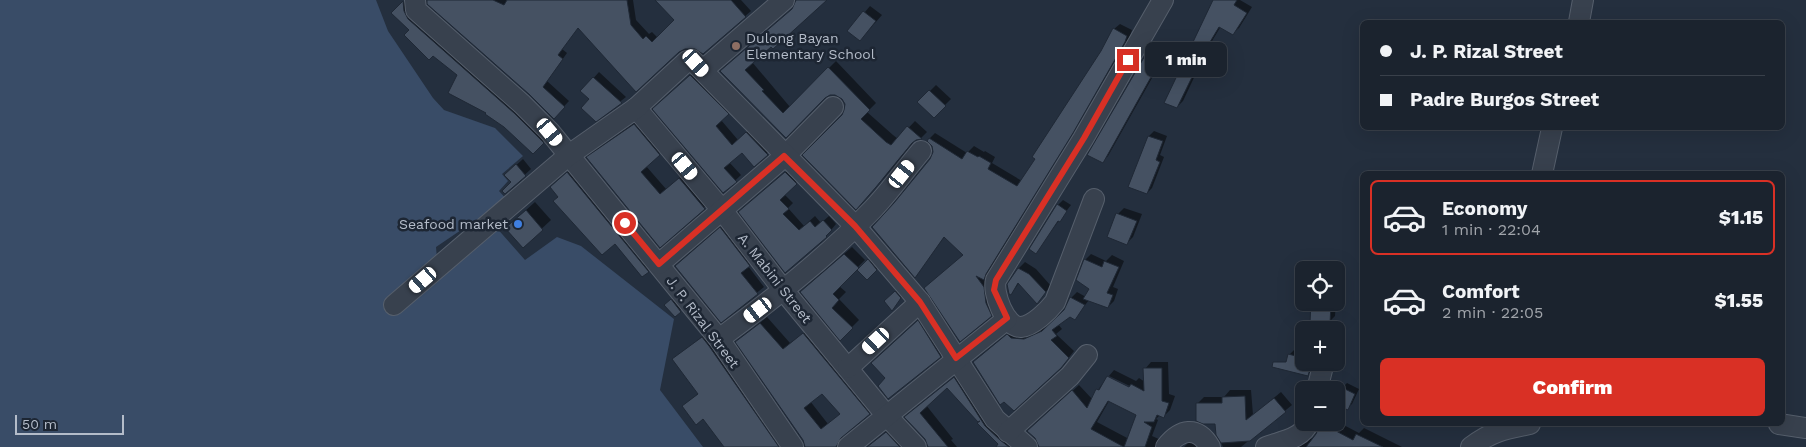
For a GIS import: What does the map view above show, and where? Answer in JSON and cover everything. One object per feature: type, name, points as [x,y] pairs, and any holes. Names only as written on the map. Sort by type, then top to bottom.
[{"type":"street","name":"J. P. Rizal Street","points":[[415,0],[416,10],[522,104],[570,155],[719,339],[793,447]]},
{"type":"street","points":[[699,66],[784,0]]},
{"type":"street","points":[[1094,199],[1055,302],[1049,310],[1026,326],[1018,327],[1007,318],[994,290],[996,280],[1084,138],[1163,0]]},
{"type":"street","points":[[1579,20],[1584,0]]},
{"type":"street","points":[[394,306],[570,155],[636,108],[687,61],[692,60],[784,156],[855,226],[920,302],[995,419],[1026,447]]},
{"type":"street","points":[[659,264],[784,156],[833,107]]},
{"type":"street","name":"A. Mabini Street","points":[[636,108],[722,210],[784,291],[886,414],[916,447]]},
{"type":"street","points":[[1543,171],[1552,130]]},
{"type":"street","points":[[719,339],[784,291],[855,226],[878,203],[921,151]]},
{"type":"street","points":[[848,368],[920,302]]},
{"type":"street","points":[[848,447],[886,414],[1007,318]]},
{"type":"street","points":[[1008,432],[1070,376],[1088,355]]},
{"type":"street","points":[[1785,425],[1806,428]]},
{"type":"street","points":[[1471,447],[1495,428],[1512,426]]},
{"type":"street","points":[[1166,447],[1176,436],[1188,431],[1194,432],[1205,439],[1210,447]]},
{"type":"street","points":[[1266,447],[1298,436],[1305,431]]},
{"type":"water","points":[[0,0],[376,0],[388,31],[433,98],[444,110],[495,128],[523,156],[502,174],[508,181],[499,191],[509,202],[480,227],[467,226],[436,247],[437,259],[495,226],[525,260],[557,237],[581,246],[674,319],[660,390],[703,447],[0,447]]},
{"type":"building","points":[[427,0],[493,0],[504,5],[507,0],[627,0],[631,25],[643,39],[646,36],[652,42],[674,20],[655,0],[731,0],[746,17],[703,54],[695,49],[685,49],[679,52],[636,92],[578,28],[558,55],[563,59],[543,87],[565,107],[554,119],[530,95],[427,4]]},
{"type":"building","points":[[796,0],[827,0],[773,49],[771,47],[745,70],[764,90],[762,91],[783,113],[828,67],[870,110],[861,119],[886,142],[891,145],[907,126],[922,139],[912,143],[856,210],[802,155],[842,115],[845,104],[842,99],[835,95],[825,98],[786,138],[720,71],[792,9]]},
{"type":"building","points":[[1213,0],[1237,0],[1234,5],[1247,13],[1233,35],[1219,27],[1192,72],[1194,73],[1177,108],[1164,103]]},
{"type":"building","points":[[403,1],[404,11],[408,19],[514,113],[544,143],[533,154],[486,113],[448,93],[457,75],[433,56],[429,60],[404,35],[409,30],[391,13]]},
{"type":"building","points":[[863,11],[876,21],[860,41],[847,31]]},
{"type":"building","points":[[1113,28],[1127,36],[1125,42],[1073,133],[984,280],[976,276],[984,287],[986,303],[992,316],[960,342],[924,288],[963,255],[944,237],[915,278],[872,227],[930,159],[933,152],[932,146],[927,141],[929,138],[962,159],[967,151],[979,156],[991,163],[988,169],[1017,186],[1035,159],[1032,157],[1101,51]]},
{"type":"building","points":[[1146,54],[1160,61],[1103,163],[1087,155]]},
{"type":"building","points":[[690,75],[729,114],[716,126],[732,145],[746,132],[768,155],[754,167],[742,153],[724,168],[737,182],[723,193],[652,109]]},
{"type":"building","points":[[593,77],[622,103],[596,122],[581,108],[589,99],[580,91]]},
{"type":"building","points":[[929,90],[946,106],[934,118],[917,102]]},
{"type":"building","points":[[634,124],[660,155],[641,172],[660,194],[679,178],[705,209],[660,248],[586,157]]},
{"type":"building","points":[[1148,136],[1163,141],[1156,160],[1160,162],[1147,194],[1128,187]]},
{"type":"building","points":[[516,164],[526,176],[505,194],[502,191],[511,182],[504,175]]},
{"type":"building","points":[[567,172],[649,272],[642,277],[615,244],[602,255],[553,201],[558,197],[550,187]]},
{"type":"building","points":[[785,172],[797,184],[780,200],[789,209],[783,214],[799,230],[810,221],[815,227],[823,220],[832,230],[827,237],[785,273],[738,212]]},
{"type":"building","points":[[1057,204],[1067,211],[1036,254],[1029,249]]},
{"type":"building","points":[[526,210],[543,230],[523,248],[505,228]]},
{"type":"building","points":[[1116,213],[1137,221],[1127,245],[1107,237]]},
{"type":"building","points":[[720,227],[750,266],[741,273],[758,294],[721,323],[675,266]]},
{"type":"building","points":[[844,254],[859,268],[833,294],[839,300],[832,308],[853,328],[840,341],[800,292]]},
{"type":"building","points":[[868,259],[877,270],[867,280],[857,270]]},
{"type":"building","points":[[1084,259],[1102,267],[1104,261],[1119,267],[1107,293],[1113,295],[1108,308],[1083,299],[1089,289],[1076,280]]},
{"type":"building","points":[[1018,268],[1029,274],[1046,292],[1037,304],[1018,283],[1011,295],[1009,294],[1007,284]]},
{"type":"building","points":[[895,291],[901,298],[892,311],[884,301]]},
{"type":"building","points":[[1070,297],[1085,305],[1075,320],[1070,317],[1052,330],[1057,336],[1051,340],[1069,358],[1061,368],[1014,411],[1004,402],[1000,405],[973,362],[1007,334],[1011,338],[1024,339],[1042,331],[1064,310]]},
{"type":"building","points":[[671,299],[681,312],[675,317],[664,305]]},
{"type":"building","points":[[1311,311],[1331,311],[1330,321],[1310,321]]},
{"type":"building","points":[[918,320],[941,357],[888,399],[878,386],[885,378],[871,363]]},
{"type":"building","points":[[760,323],[783,349],[803,333],[870,414],[841,438],[836,447],[805,447],[803,440],[735,342]],"holes":[[[822,394],[840,414],[821,429],[804,408]]]},
{"type":"building","points":[[702,337],[779,447],[724,447],[703,419],[696,425],[682,406],[698,394],[672,359]]},
{"type":"building","points":[[1288,354],[1295,356],[1295,371],[1309,371],[1308,376],[1272,367],[1273,362],[1286,362]]},
{"type":"building","points":[[1143,368],[1162,368],[1162,401],[1169,403],[1164,418],[1157,415],[1154,422],[1144,422],[1152,427],[1145,447],[1124,447],[1039,447],[1035,438],[1027,431],[1072,390],[1087,408],[1096,389],[1099,390],[1107,376],[1129,387],[1131,384],[1144,391]],"holes":[[[1108,401],[1136,415],[1124,447],[1091,429]]]},
{"type":"building","points":[[954,377],[985,426],[1009,447],[996,447],[998,444],[977,423],[980,421],[978,422],[947,388],[920,413],[948,447],[928,447],[925,439],[904,417]]},
{"type":"building","points":[[1345,389],[1355,394],[1348,410],[1345,409]]},
{"type":"building","points":[[1245,396],[1246,420],[1274,398],[1286,412],[1250,441],[1221,443],[1216,435],[1215,424],[1203,424],[1196,421],[1196,403],[1222,403],[1222,397]]},
{"type":"building","points":[[1317,431],[1336,431],[1353,440],[1356,434],[1383,447],[1306,447]]},
{"type":"building","points":[[886,432],[900,447],[867,447]]},
{"type":"place","name":"Dulong Bayan Elementary School","points":[[736,46]]},
{"type":"place","name":"Seafood market","points":[[518,224]]},
{"type":"route","points":[[625,223],[659,264],[784,156],[855,226],[920,302],[956,358],[1007,318],[994,290],[996,280],[1084,138],[1128,60]]}]
